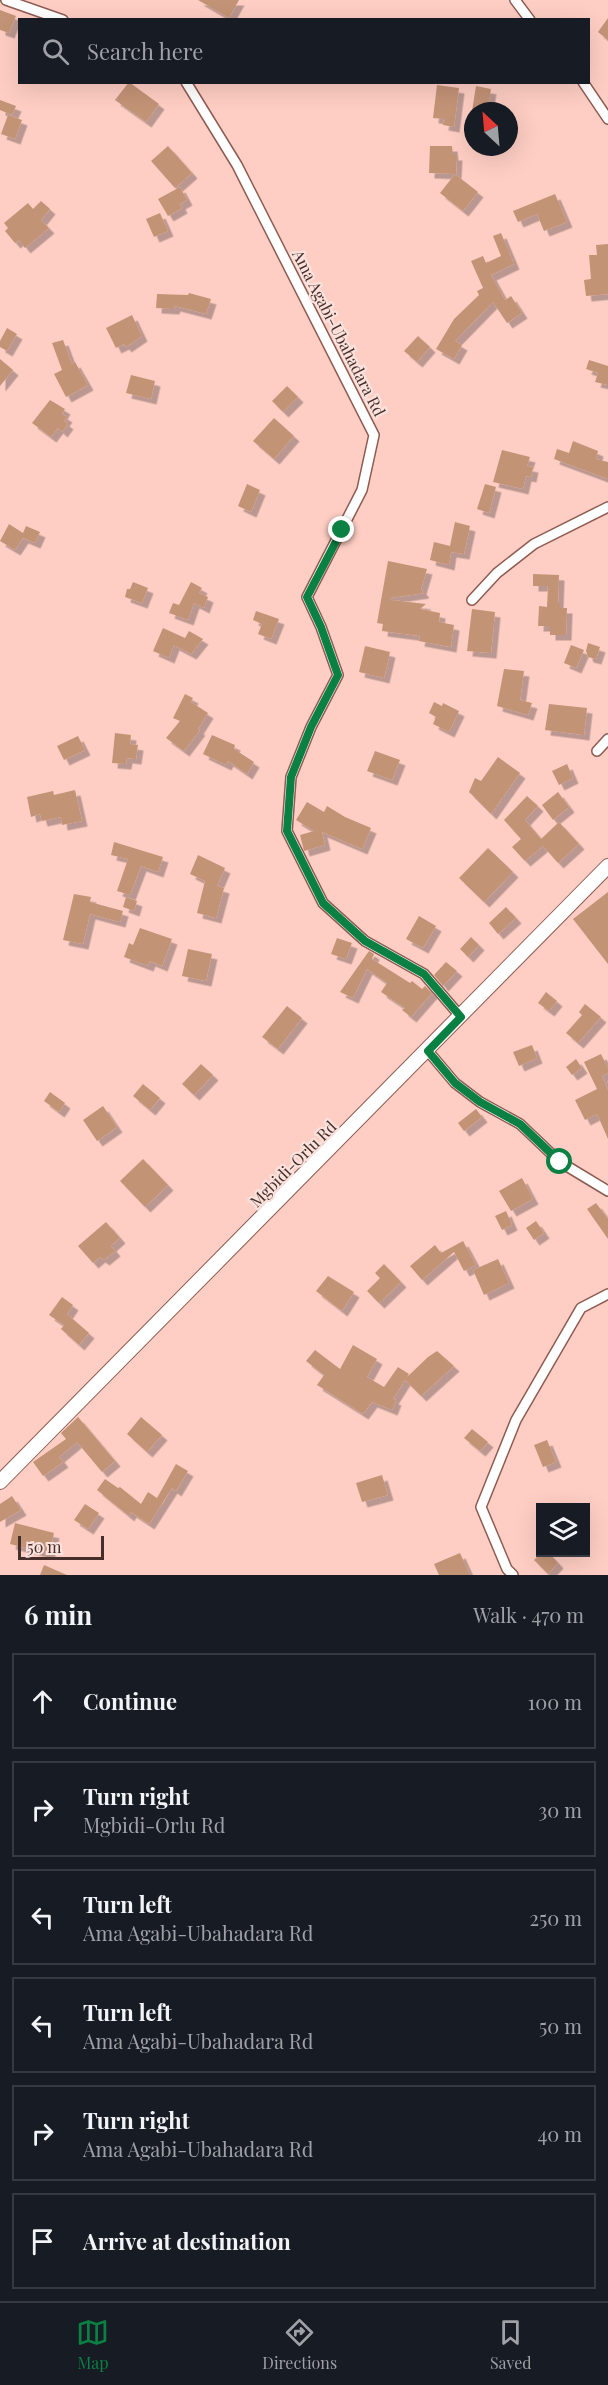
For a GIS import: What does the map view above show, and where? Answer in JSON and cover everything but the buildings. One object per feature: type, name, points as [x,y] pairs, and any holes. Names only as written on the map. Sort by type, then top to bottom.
[{"type":"main road","name":"Mgbidi-Orlu Rd","points":[[0,1482],[428,1051],[608,866]]},
{"type":"street","points":[[6,0],[57,18]]},
{"type":"street","points":[[514,0],[528,18]]},
{"type":"street","name":"Ama Agabi-Ubahadara Rd","points":[[187,84],[237,165],[374,435],[362,490],[307,597],[321,627],[338,675],[311,727],[291,777],[287,831],[323,903],[365,941],[424,974],[461,1017]]},
{"type":"street","points":[[584,84],[608,119]]},
{"type":"street","points":[[472,600],[497,573],[534,543],[608,507]]},
{"type":"street","points":[[597,751],[608,739]]},
{"type":"street","points":[[428,1051],[455,1083],[480,1102],[520,1124],[560,1162],[608,1191]]},
{"type":"street","points":[[513,1575],[507,1569],[481,1507],[516,1420],[581,1308],[608,1294]]},
{"type":"route","points":[[342,530],[307,597],[321,627],[338,675],[311,727],[291,777],[287,831],[323,903],[365,941],[424,974],[461,1017],[428,1051],[455,1083],[480,1102],[520,1124],[560,1162]]}]
